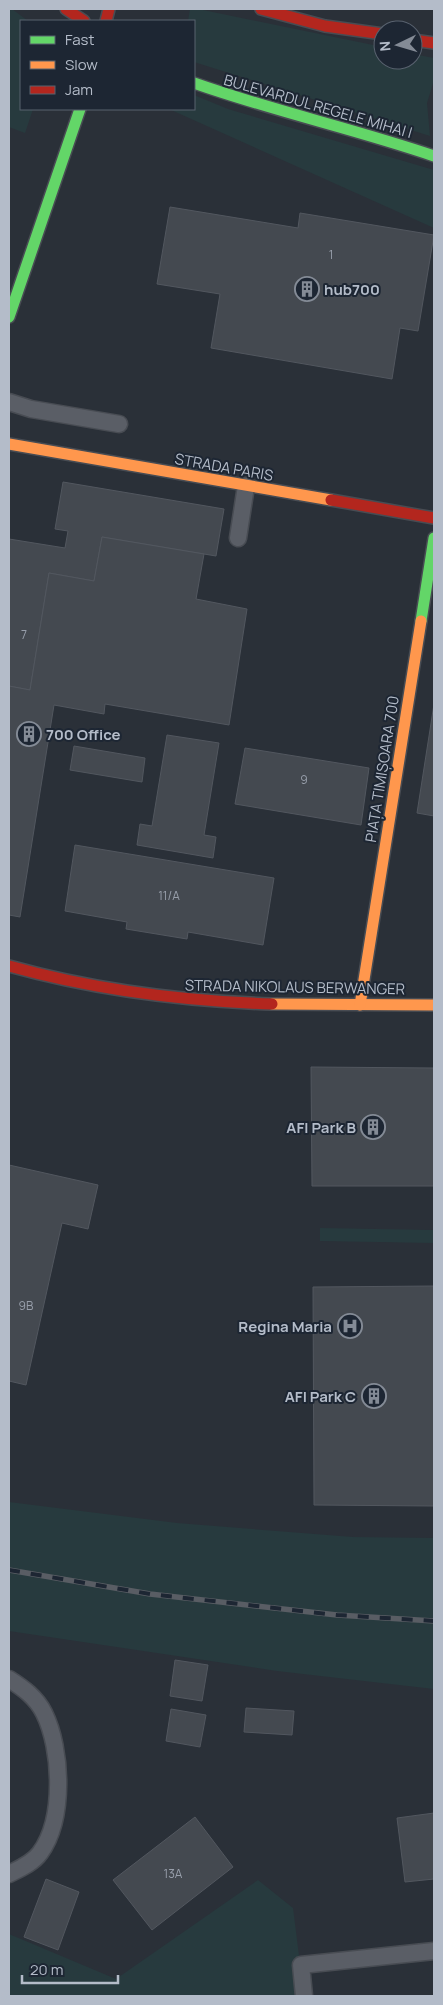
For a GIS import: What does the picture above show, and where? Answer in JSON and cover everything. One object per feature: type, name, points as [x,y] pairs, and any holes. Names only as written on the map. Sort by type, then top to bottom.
[{"type":"street","points":[[66,9],[82,20]]},
{"type":"street","points":[[261,9],[325,26],[373,33]]},
{"type":"street","name":"BULEVARDUL REGELE MIHAI I","points":[[195,83],[229,97],[386,140],[434,156]]},
{"type":"street","points":[[9,317],[80,110]]},
{"type":"street","name":"STRADA PARIS","points":[[9,444],[434,518]]},
{"type":"street","name":"PIAȚA TIMIȘOARA 700","points":[[360,1004],[434,538]]},
{"type":"street","name":"STRADA NIKOLAUS BERWANGER","points":[[9,966],[85,985],[193,1000],[250,1004],[434,1005]]},
{"type":"lane","points":[[9,402],[31,409],[119,424]]},
{"type":"lane","points":[[238,538],[246,486]]},
{"type":"lane","points":[[9,1679],[29,1692],[44,1712],[53,1735],[58,1766],[57,1798],[51,1831],[40,1853],[24,1867],[9,1874]]},
{"type":"lane","points":[[304,1996],[301,1965],[434,1951]]},
{"type":"green space","points":[[9,9],[12,9],[27,20],[20,20],[20,110],[33,110],[25,133],[9,127]]},
{"type":"green space","points":[[190,9],[198,9],[373,45],[373,70],[423,70],[423,56],[434,58],[434,80],[427,103],[430,136],[195,62],[195,20],[188,20]]},
{"type":"green space","points":[[195,95],[228,109],[434,170],[434,228],[171,110],[195,110]]},
{"type":"green space","points":[[320,1228],[434,1230],[434,1243],[320,1241]]},
{"type":"green space","points":[[9,1502],[177,1523],[353,1537],[434,1538],[434,1689],[277,1671],[9,1631]]},
{"type":"green space","points":[[258,1880],[293,1908],[304,1996],[9,1996],[9,1934],[116,1979]]},
{"type":"building","name":"hub700","points":[[170,207],[298,228],[300,213],[434,235],[418,331],[400,328],[392,379],[211,348],[220,294],[157,284]]},
{"type":"building","name":"700 Office","points":[[63,482],[224,509],[216,556],[102,537],[94,581],[49,573],[30,690],[9,686],[9,539],[65,548],[68,531],[55,529]]},
{"type":"building","name":"700 Office","points":[[102,537],[204,554],[196,599],[247,609],[229,725],[105,704],[104,714],[54,705],[20,917],[9,915],[9,686],[30,690],[49,573],[94,581]]},
{"type":"building","points":[[434,704],[434,816],[417,813]]},
{"type":"building","points":[[167,735],[219,743],[204,835],[216,837],[213,858],[137,845],[140,824],[152,826]]},
{"type":"building","points":[[74,746],[145,758],[142,782],[70,770]]},
{"type":"building","points":[[245,748],[369,768],[361,825],[235,804]]},
{"type":"building","points":[[75,845],[274,878],[263,945],[188,932],[187,939],[126,929],[127,922],[65,911]]},
{"type":"building","name":"AFI Park B","points":[[311,1067],[434,1068],[434,1186],[312,1186]]},
{"type":"building","points":[[9,1165],[98,1185],[88,1229],[62,1223],[26,1385],[9,1381]]},
{"type":"building","name":"AFI Park C","points":[[434,1286],[434,1506],[314,1505],[313,1287]]},
{"type":"building","points":[[175,1660],[208,1665],[202,1701],[170,1696]]},
{"type":"building","points":[[246,1708],[294,1711],[292,1735],[244,1732]]},
{"type":"building","points":[[171,1709],[206,1715],[200,1747],[166,1741]]},
{"type":"building","points":[[434,1813],[434,1879],[405,1882],[397,1818]]},
{"type":"building","points":[[195,1817],[233,1867],[152,1930],[113,1880]]},
{"type":"building","points":[[46,1879],[79,1892],[58,1950],[24,1937]]},
{"type":"railway","points":[[9,1570],[150,1594],[337,1615],[434,1621]]},
{"type":"traffic: fast","points":[[195,83],[434,156]]},
{"type":"traffic: fast","points":[[9,317],[80,110]]},
{"type":"traffic: fast","points":[[421,621],[434,538]]},
{"type":"traffic: slow","points":[[9,444],[331,500]]},
{"type":"traffic: slow","points":[[360,1005],[421,621]]},
{"type":"traffic: slow","points":[[272,1004],[434,1005]]},
{"type":"traffic: jam","points":[[66,9],[82,20]]},
{"type":"traffic: jam","points":[[106,20],[109,9]]},
{"type":"traffic: jam","points":[[261,9],[325,26],[373,33]]},
{"type":"traffic: jam","points":[[423,41],[434,43]]},
{"type":"traffic: jam","points":[[331,500],[434,518]]},
{"type":"traffic: jam","points":[[9,966],[74,982],[139,993],[205,1000],[272,1004]]},
{"type":"place","name":"hub700","points":[[307,289]]},
{"type":"place","name":"700 Office","points":[[29,734]]},
{"type":"place","name":"AFI Park B","points":[[373,1127]]},
{"type":"place","name":"Regina Maria","points":[[350,1326]]},
{"type":"place","name":"AFI Park C","points":[[374,1396]]}]
